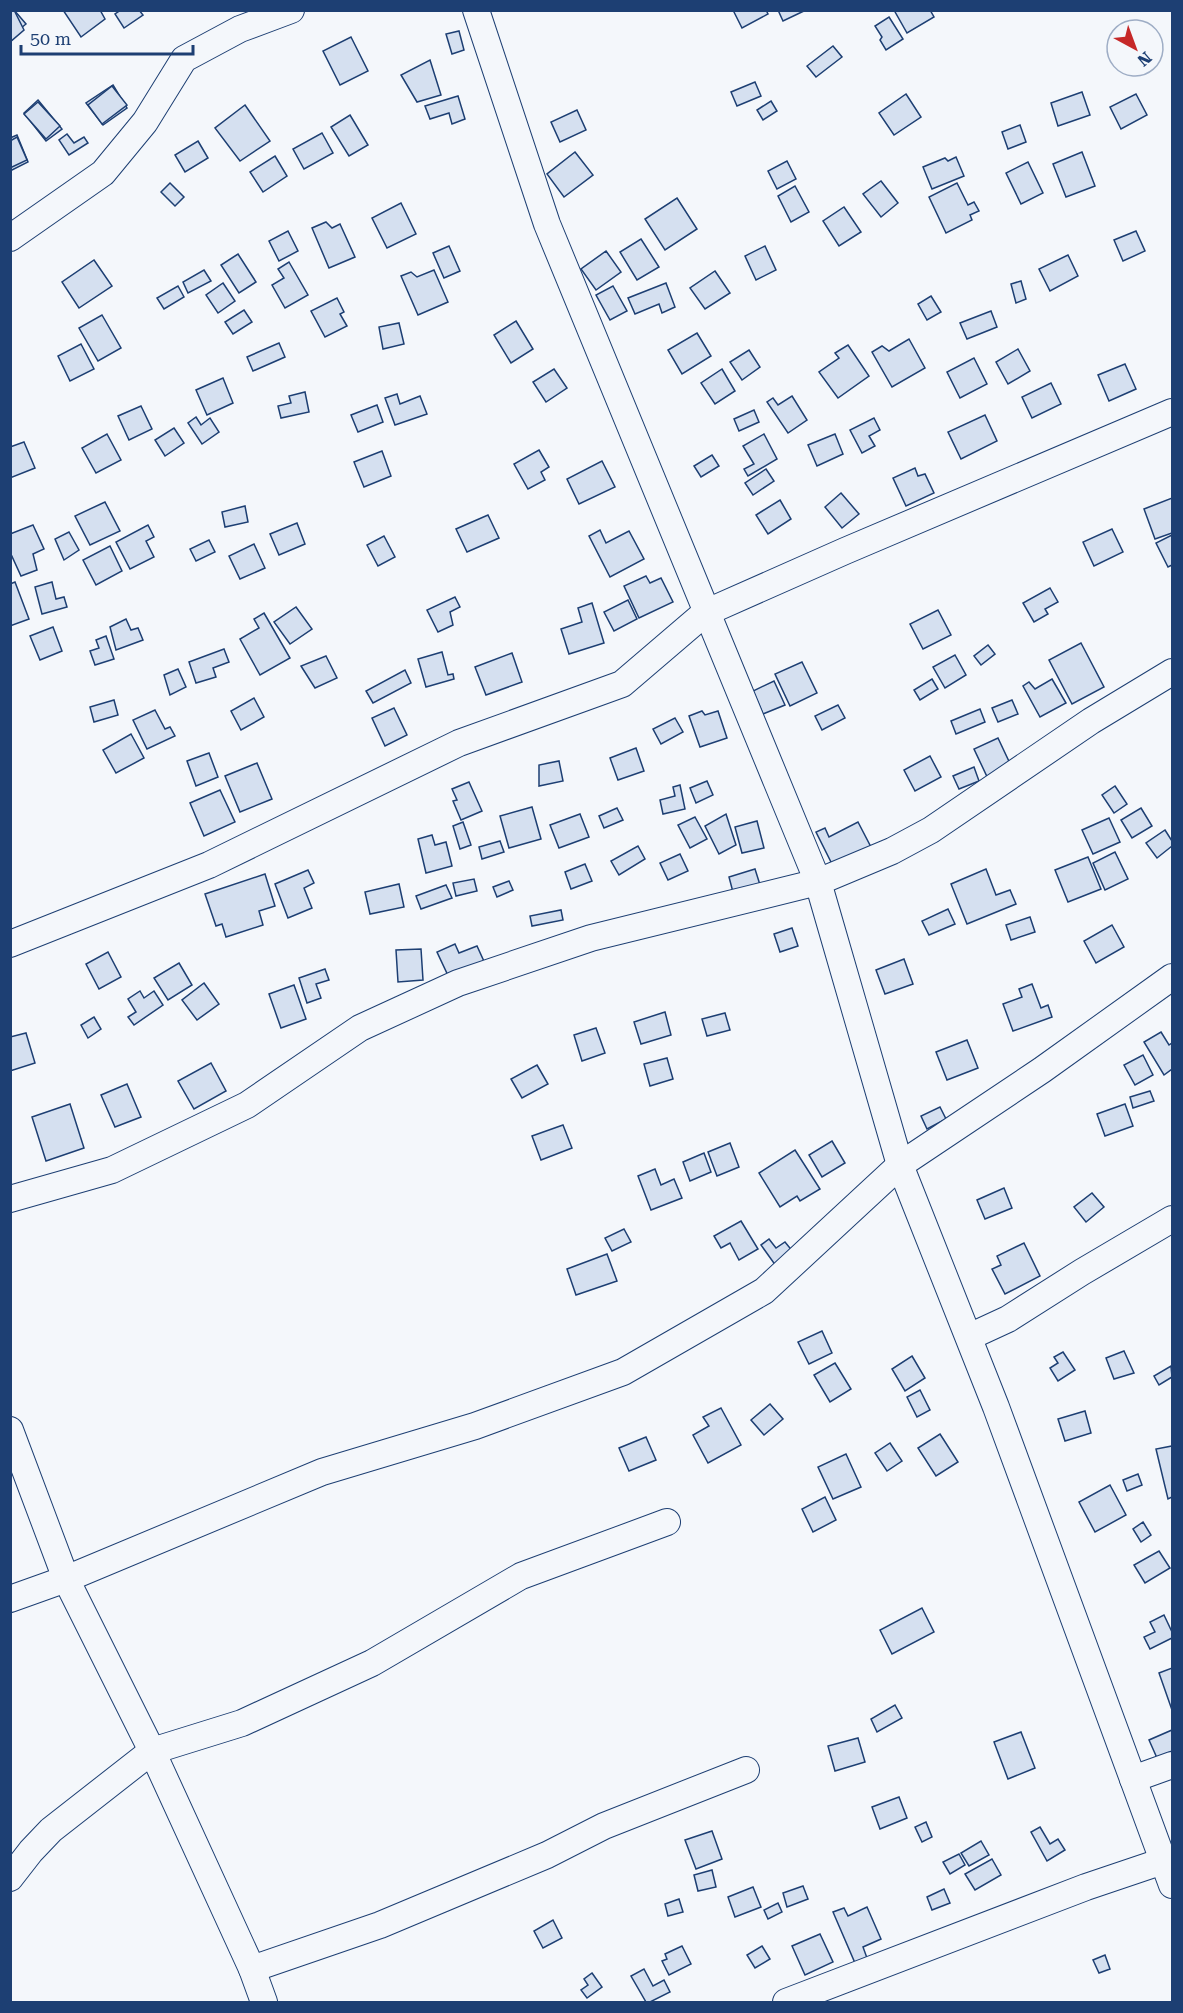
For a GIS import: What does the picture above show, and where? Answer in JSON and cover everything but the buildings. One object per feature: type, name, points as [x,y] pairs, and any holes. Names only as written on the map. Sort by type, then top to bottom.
[{"type":"street","points":[[10,238],[102,173],[146,122],[184,59],[240,29],[291,10]]},
{"type":"street","points":[[476,10],[547,224],[705,613],[818,882],[900,1165],[969,1337],[1173,1886]]},
{"type":"street","points":[[10,944],[209,865],[459,743],[622,684],[705,613],[1173,412]]},
{"type":"street","points":[[10,1199],[112,1170],[247,1105],[360,1028],[458,983],[591,938],[818,882],[892,851],[931,831],[1091,721],[1173,672]]},
{"type":"street","points":[[10,1599],[66,1579],[322,1472],[475,1426],[623,1372],[764,1291],[900,1165],[1042,1070],[1173,977]]},
{"type":"street","points":[[969,1337],[1008,1319],[1082,1272],[1173,1219]]},
{"type":"street","points":[[10,1430],[66,1579],[152,1751],[252,1969],[264,2002]]},
{"type":"street","points":[[10,1878],[51,1830],[152,1751],[242,1723],[372,1663],[521,1576],[667,1522]]},
{"type":"street","points":[[1132,1779],[1173,1766]]},
{"type":"street","points":[[252,1969],[380,1925],[547,1855],[604,1826],[746,1770]]},
{"type":"street","points":[[786,2002],[1086,1887],[1163,1861]]}]
